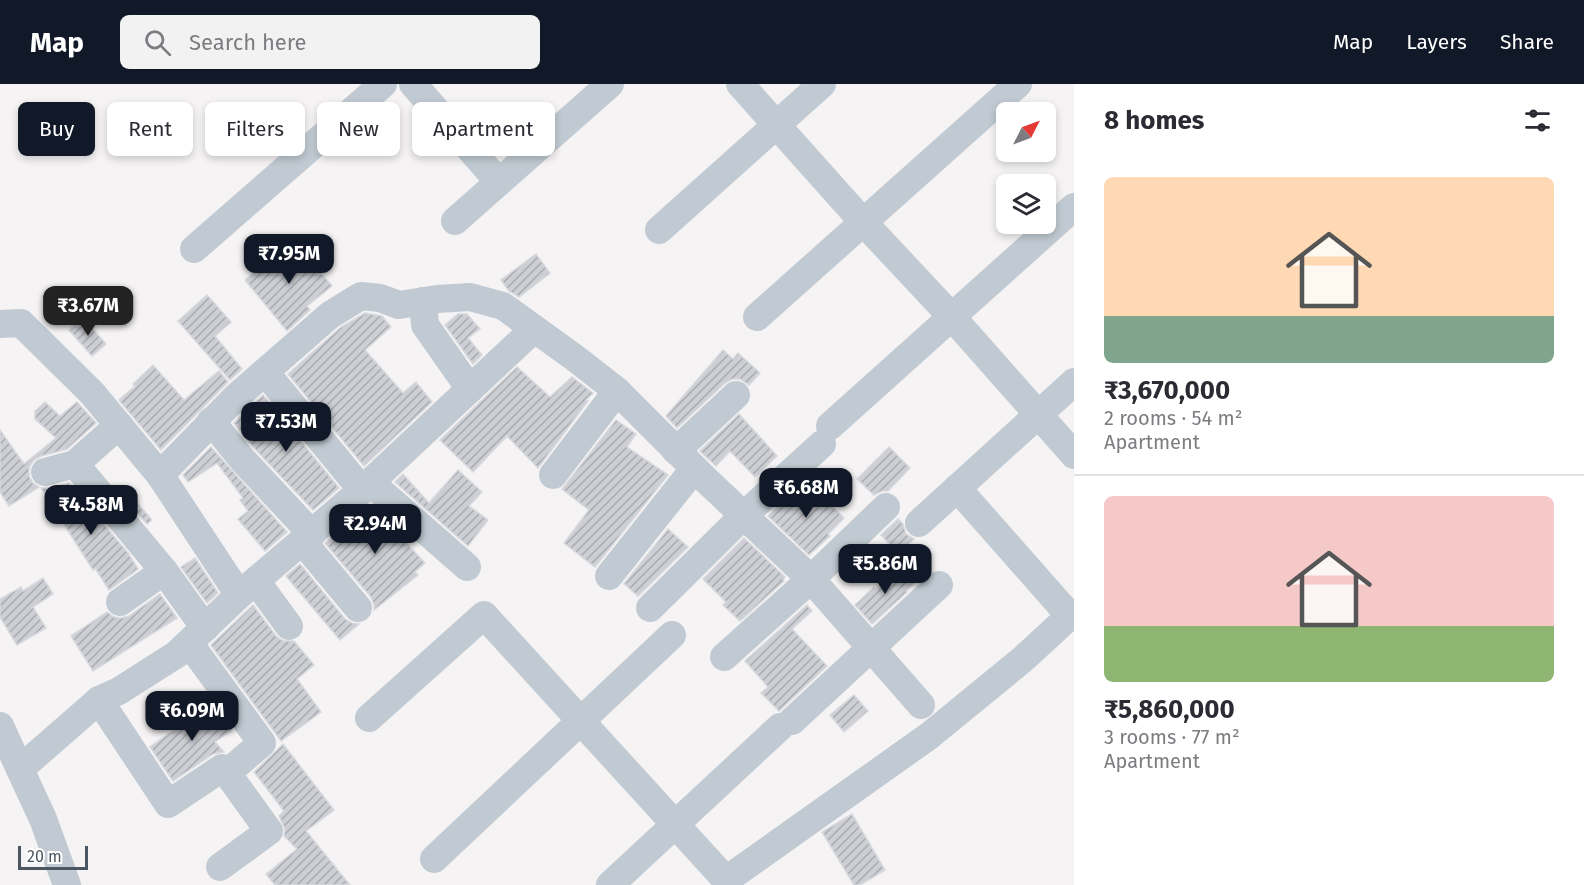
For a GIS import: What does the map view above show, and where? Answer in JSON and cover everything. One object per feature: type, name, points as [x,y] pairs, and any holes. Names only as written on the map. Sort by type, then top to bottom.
[{"type":"street","points":[[194,249],[383,84]]},
{"type":"street","points":[[413,84],[499,182]]},
{"type":"street","points":[[455,221],[610,84]]},
{"type":"street","points":[[740,84],[864,223],[952,316],[1074,456]]},
{"type":"street","points":[[659,230],[822,84]]},
{"type":"street","points":[[757,317],[1018,84]]},
{"type":"street","points":[[650,608],[826,435],[952,316],[1074,207]]},
{"type":"street","points":[[160,475],[211,421],[265,372],[330,315],[361,296],[380,298],[399,305],[470,297],[503,306],[575,357],[617,391],[685,460],[811,579],[921,705]]},
{"type":"street","points":[[423,301],[425,326],[470,389]]},
{"type":"street","points":[[0,324],[21,323],[92,393],[160,475],[248,588],[289,626]]},
{"type":"street","points":[[20,769],[99,700],[119,691],[177,654],[248,588],[367,487],[534,329]]},
{"type":"street","points":[[265,372],[367,487],[467,567]]},
{"type":"street","points":[[918,523],[1074,382]]},
{"type":"street","points":[[553,475],[617,391]]},
{"type":"street","points":[[609,576],[685,460],[736,395]]},
{"type":"street","points":[[211,421],[308,538],[358,608]]},
{"type":"street","points":[[45,472],[75,464],[119,425]]},
{"type":"street","points":[[75,464],[164,571],[197,635],[262,743],[227,773]]},
{"type":"street","points":[[369,718],[484,615],[728,882],[929,736],[1023,659],[1072,614],[957,488]]},
{"type":"street","points":[[724,657],[811,579],[886,507]]},
{"type":"street","points":[[120,602],[164,571]]},
{"type":"street","points":[[610,885],[939,585]]},
{"type":"street","points":[[434,859],[672,634]]},
{"type":"street","points":[[99,700],[168,804],[222,768],[270,831],[220,867]]},
{"type":"street","points":[[0,726],[42,819],[65,884]]},
{"type":"building","points":[[293,240],[332,286],[307,306],[310,310],[287,331],[245,280]]},
{"type":"building","points":[[536,254],[550,273],[519,297],[509,291],[501,280]]},
{"type":"building","points":[[207,295],[231,322],[215,336],[242,369],[230,380],[178,321]]},
{"type":"building","points":[[365,313],[382,316],[391,327],[365,350],[403,393],[416,382],[432,402],[364,466],[288,374],[341,327]]},
{"type":"building","points":[[458,314],[467,314],[480,329],[468,338],[482,355],[473,364],[445,325]]},
{"type":"building","points":[[83,318],[106,344],[92,356],[69,330]]},
{"type":"building","points":[[723,350],[733,359],[738,353],[760,373],[749,385],[740,379],[732,379],[725,383],[677,428],[666,416]]},
{"type":"building","points":[[153,365],[184,400],[219,371],[228,382],[161,450],[119,400]]},
{"type":"building","points":[[517,367],[550,397],[572,377],[593,393],[538,468],[507,436],[473,472],[440,440]]},
{"type":"building","points":[[263,395],[339,488],[313,510],[254,448],[234,423]]},
{"type":"building","points":[[45,402],[60,416],[77,402],[96,423],[67,449],[34,460],[29,467],[29,476],[39,487],[9,506],[0,492],[0,430],[24,464],[56,438],[35,419],[35,411]]},
{"type":"building","points":[[739,414],[777,456],[755,477],[730,451],[716,466],[700,451]]},
{"type":"building","points":[[616,420],[636,434],[627,447],[668,475],[595,567],[564,543],[589,510],[562,489]]},
{"type":"building","points":[[211,447],[287,532],[265,551],[238,519],[248,511],[240,500],[243,498],[217,463],[188,482],[183,475]]},
{"type":"building","points":[[889,447],[910,468],[888,491],[874,495],[857,479]]},
{"type":"building","points":[[458,470],[482,492],[469,506],[488,520],[468,546],[395,482],[403,474],[429,503]]},
{"type":"building","points":[[69,483],[128,553],[138,569],[109,590],[95,568],[93,570],[41,488]]},
{"type":"building","points":[[803,484],[825,506],[829,503],[844,518],[828,534],[830,536],[809,555],[768,516]]},
{"type":"building","points":[[124,488],[152,520],[147,524],[119,491]]},
{"type":"building","points":[[370,504],[425,563],[415,572],[418,575],[374,610],[371,597],[325,543]]},
{"type":"building","points":[[898,519],[903,524],[906,534],[914,539],[898,553],[881,535]]},
{"type":"building","points":[[668,529],[688,547],[638,596],[624,584]]},
{"type":"building","points":[[744,538],[785,577],[784,581],[740,621],[723,605],[726,602],[703,579]]},
{"type":"building","points":[[195,558],[218,593],[207,603],[181,567]]},
{"type":"building","points":[[300,564],[345,619],[359,624],[340,640],[286,576]]},
{"type":"building","points":[[900,566],[915,582],[872,624],[855,605]]},
{"type":"building","points":[[43,578],[53,594],[33,607],[46,628],[17,645],[0,617],[0,599],[21,587],[23,591]]},
{"type":"building","points":[[160,594],[177,618],[93,671],[71,636],[107,612],[114,617],[129,616]]},
{"type":"building","points":[[253,605],[276,636],[283,641],[294,641],[314,665],[297,679],[321,712],[281,741],[211,645]]},
{"type":"building","points":[[807,605],[812,611],[792,629],[827,666],[779,711],[761,693],[768,687],[745,661]]},
{"type":"building","points":[[854,695],[868,711],[844,732],[830,715]]},
{"type":"building","points":[[212,703],[232,730],[215,742],[224,752],[213,754],[173,781],[150,747]]},
{"type":"building","points":[[283,744],[334,810],[306,831],[350,885],[275,885],[266,874],[297,849],[284,836],[285,829],[279,816],[284,811],[254,772]]},
{"type":"building","points":[[852,814],[885,870],[860,885],[854,885],[822,832]]}]
